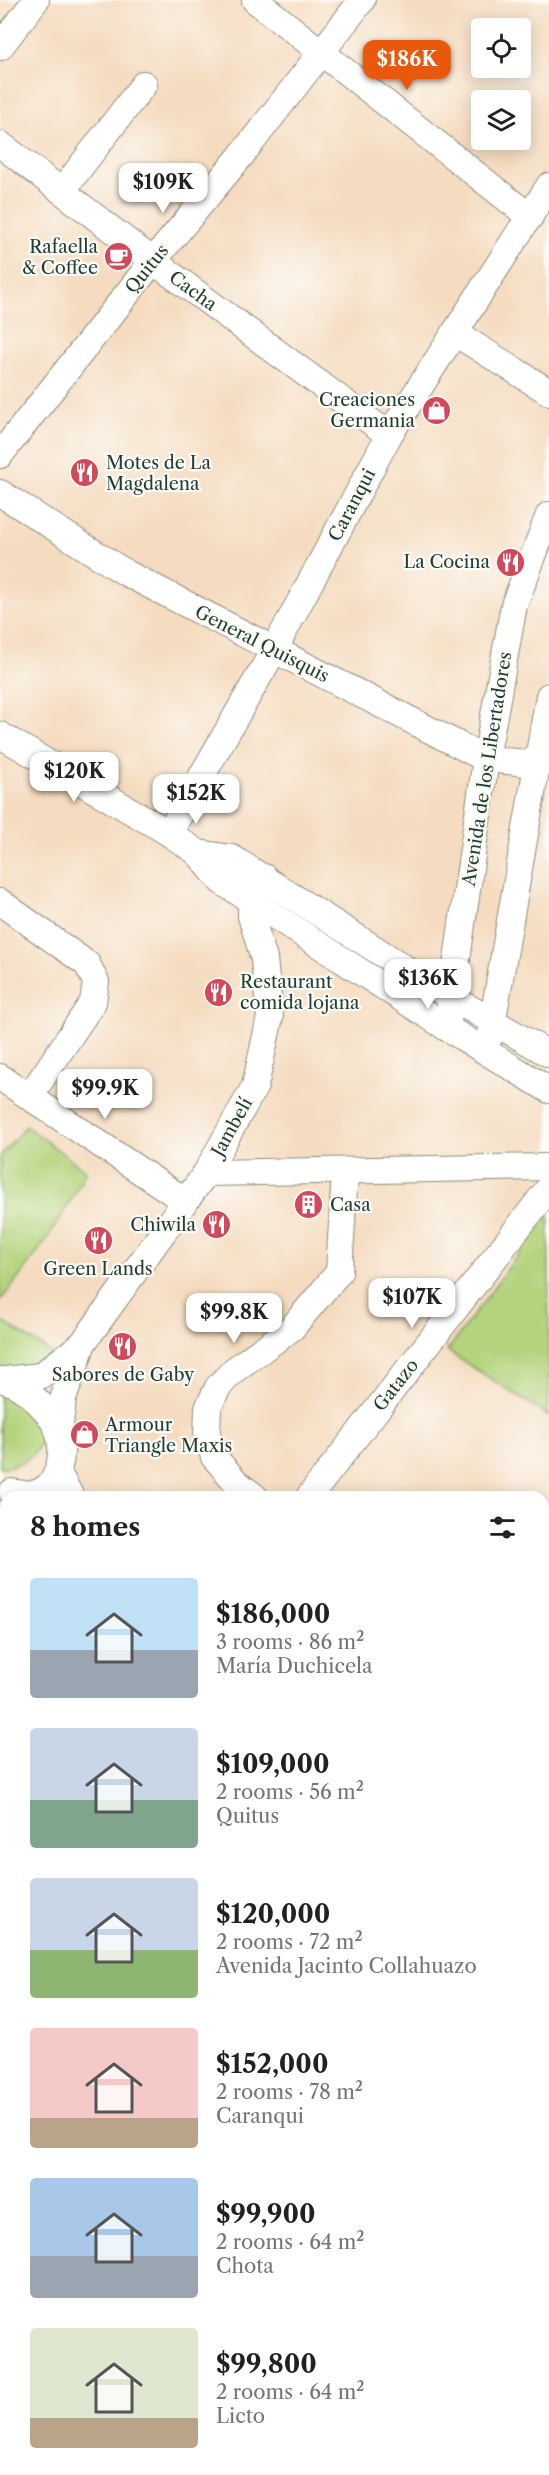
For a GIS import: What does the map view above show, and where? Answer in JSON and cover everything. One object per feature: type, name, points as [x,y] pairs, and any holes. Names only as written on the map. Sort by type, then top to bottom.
[{"type":"street","points":[[0,47],[36,0]]},
{"type":"street","points":[[255,0],[530,217]]},
{"type":"street","name":"Quitus","points":[[0,455],[153,261],[240,157],[362,0]]},
{"type":"street","points":[[62,191],[144,84]]},
{"type":"street","name":"Cacha","points":[[0,144],[153,261],[389,435]]},
{"type":"street","name":"Caranqui","points":[[169,833],[274,650],[389,435],[549,186]]},
{"type":"street","points":[[455,333],[549,392]]},
{"type":"street","name":"General Quisquis","points":[[0,494],[126,573],[486,759],[537,764]]},
{"type":"street","name":"Avenida de los Libertadores","points":[[447,1028],[486,759],[517,594],[549,515]]},
{"type":"street","points":[[488,1051],[549,696]]},
{"type":"street","points":[[0,735],[169,833],[198,853],[221,881],[447,1028],[549,1090]]},
{"type":"street","points":[[198,853],[232,858],[452,998],[549,1054]]},
{"type":"street","points":[[251,901],[264,877]]},
{"type":"street","name":"Jambelí","points":[[57,1471],[61,1452],[59,1433],[63,1399],[83,1343],[206,1173],[255,1086],[270,1017],[264,959],[251,916],[251,901]]},
{"type":"street","points":[[0,902],[87,964],[96,982],[93,1002],[30,1096]]},
{"type":"street","points":[[0,1077],[185,1201]]},
{"type":"street","points":[[206,1173],[549,1167]]},
{"type":"street","points":[[247,1491],[237,1483],[214,1456],[207,1433],[208,1408],[218,1387],[234,1370],[292,1328],[334,1281],[339,1272],[345,1172]]},
{"type":"street","name":"Gatazo","points":[[314,1491],[549,1188]]},
{"type":"street","name":"Jambelí","points":[[2,1380],[40,1376],[83,1343]]},
{"type":"street","points":[[2,1380],[24,1390],[33,1398],[49,1414],[59,1433]]},
{"type":"street","points":[[39,1491],[49,1487],[57,1471]]},
{"type":"street","points":[[57,1471],[68,1491]]},
{"type":"green space","points":[[26,1126],[86,1171],[47,1238],[0,1301],[0,1156]]},
{"type":"green space","points":[[549,1213],[549,1416],[447,1351]]},
{"type":"green space","points":[[0,1320],[52,1353],[39,1369],[0,1374]]},
{"type":"green space","points":[[0,1391],[15,1392],[29,1404],[41,1419],[43,1428],[39,1446],[33,1454],[26,1460],[9,1467],[0,1467]]},
{"type":"place","name":"Rafaella & Coffee","points":[[119,257]]},
{"type":"place","name":"Creaciones Germania","points":[[436,410]]},
{"type":"place","name":"Motes de La Magdalena","points":[[85,473]]},
{"type":"place","name":"La Cocina","points":[[511,562]]},
{"type":"place","name":"Restaurant comida lojana","points":[[219,992]]},
{"type":"place","name":"Casa","points":[[309,1205]]},
{"type":"place","name":"Chiwila","points":[[217,1225]]},
{"type":"place","name":"Green Lands","points":[[98,1240]]},
{"type":"place","name":"Sabores de Gaby","points":[[123,1346]]},
{"type":"place","name":"Armour Triangle Maxis","points":[[84,1435]]}]
